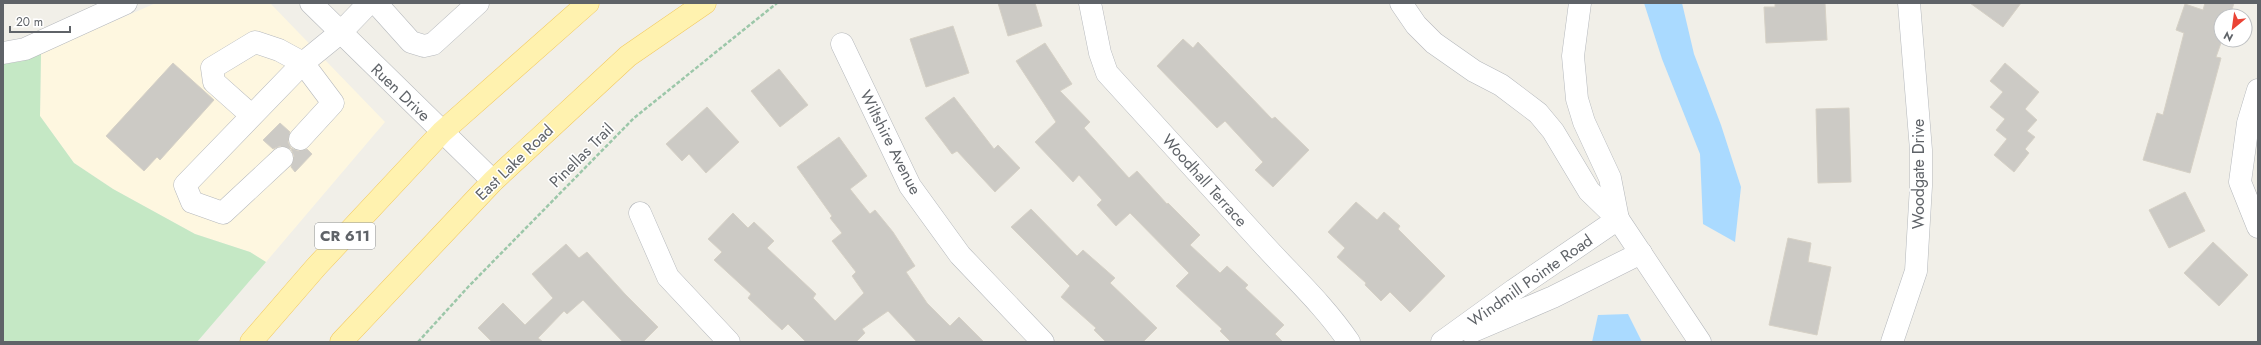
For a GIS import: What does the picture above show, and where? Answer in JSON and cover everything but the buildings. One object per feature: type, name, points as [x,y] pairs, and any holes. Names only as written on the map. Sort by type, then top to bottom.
[{"type":"main road","name":"CR 611","points":[[251,342],[316,267],[442,132],[588,3]]},
{"type":"main road","name":"East Lake Road","points":[[341,342],[493,181],[628,56],[705,3]]},
{"type":"street","points":[[3,53],[25,48],[126,3]]},
{"type":"street","name":"Ruen Drive","points":[[311,3],[493,181]]},
{"type":"street","points":[[282,158],[223,213],[192,202],[185,185],[251,115],[303,63],[341,32],[369,3]]},
{"type":"street","points":[[376,3],[411,42],[424,46],[432,44],[478,3]]},
{"type":"street","name":"Woodhall Terrace","points":[[1090,3],[1100,53],[1107,73],[1272,254],[1304,285],[1334,320],[1349,342]]},
{"type":"street","points":[[1401,3],[1416,25],[1440,48],[1474,71],[1501,84],[1538,113],[1554,131],[1589,190],[1618,219],[1700,342]]},
{"type":"street","points":[[1580,3],[1573,56],[1577,99],[1584,122],[1610,178],[1618,219]]},
{"type":"street","name":"Woodgate Drive","points":[[1892,342],[1916,271],[1921,186],[1921,150],[1909,3]]},
{"type":"street","points":[[251,115],[214,82],[212,68],[255,42],[279,50],[303,63],[333,103],[300,140]]},
{"type":"street","name":"Wiltshire Avenue","points":[[842,44],[910,186],[960,255],[1042,342]]},
{"type":"street","points":[[2258,90],[2248,123],[2240,182],[2258,227]]},
{"type":"street","points":[[640,213],[668,277],[729,342]]},
{"type":"street","name":"Windmill Pointe Road","points":[[1442,342],[1514,290],[1618,219]]},
{"type":"street","name":"Windmill Pointe Road","points":[[1448,342],[1553,297],[1640,254]]},
{"type":"path","name":"Pinellas Trail","points":[[418,342],[469,286],[634,118],[777,3]]},
{"type":"shaded area","points":[[156,3],[270,3],[385,122],[266,262],[250,252],[195,234],[113,189],[74,163],[40,116],[41,53]]},
{"type":"green space","points":[[41,53],[40,116],[74,163],[113,189],[195,234],[250,252],[266,262],[197,342],[3,342],[3,64],[23,61]]},
{"type":"water","points":[[1644,3],[1682,3],[1694,54],[1721,125],[1741,187],[1735,242],[1703,224],[1700,154],[1662,59]]},
{"type":"water","points":[[1628,314],[1642,342],[1592,342],[1598,315]]}]
